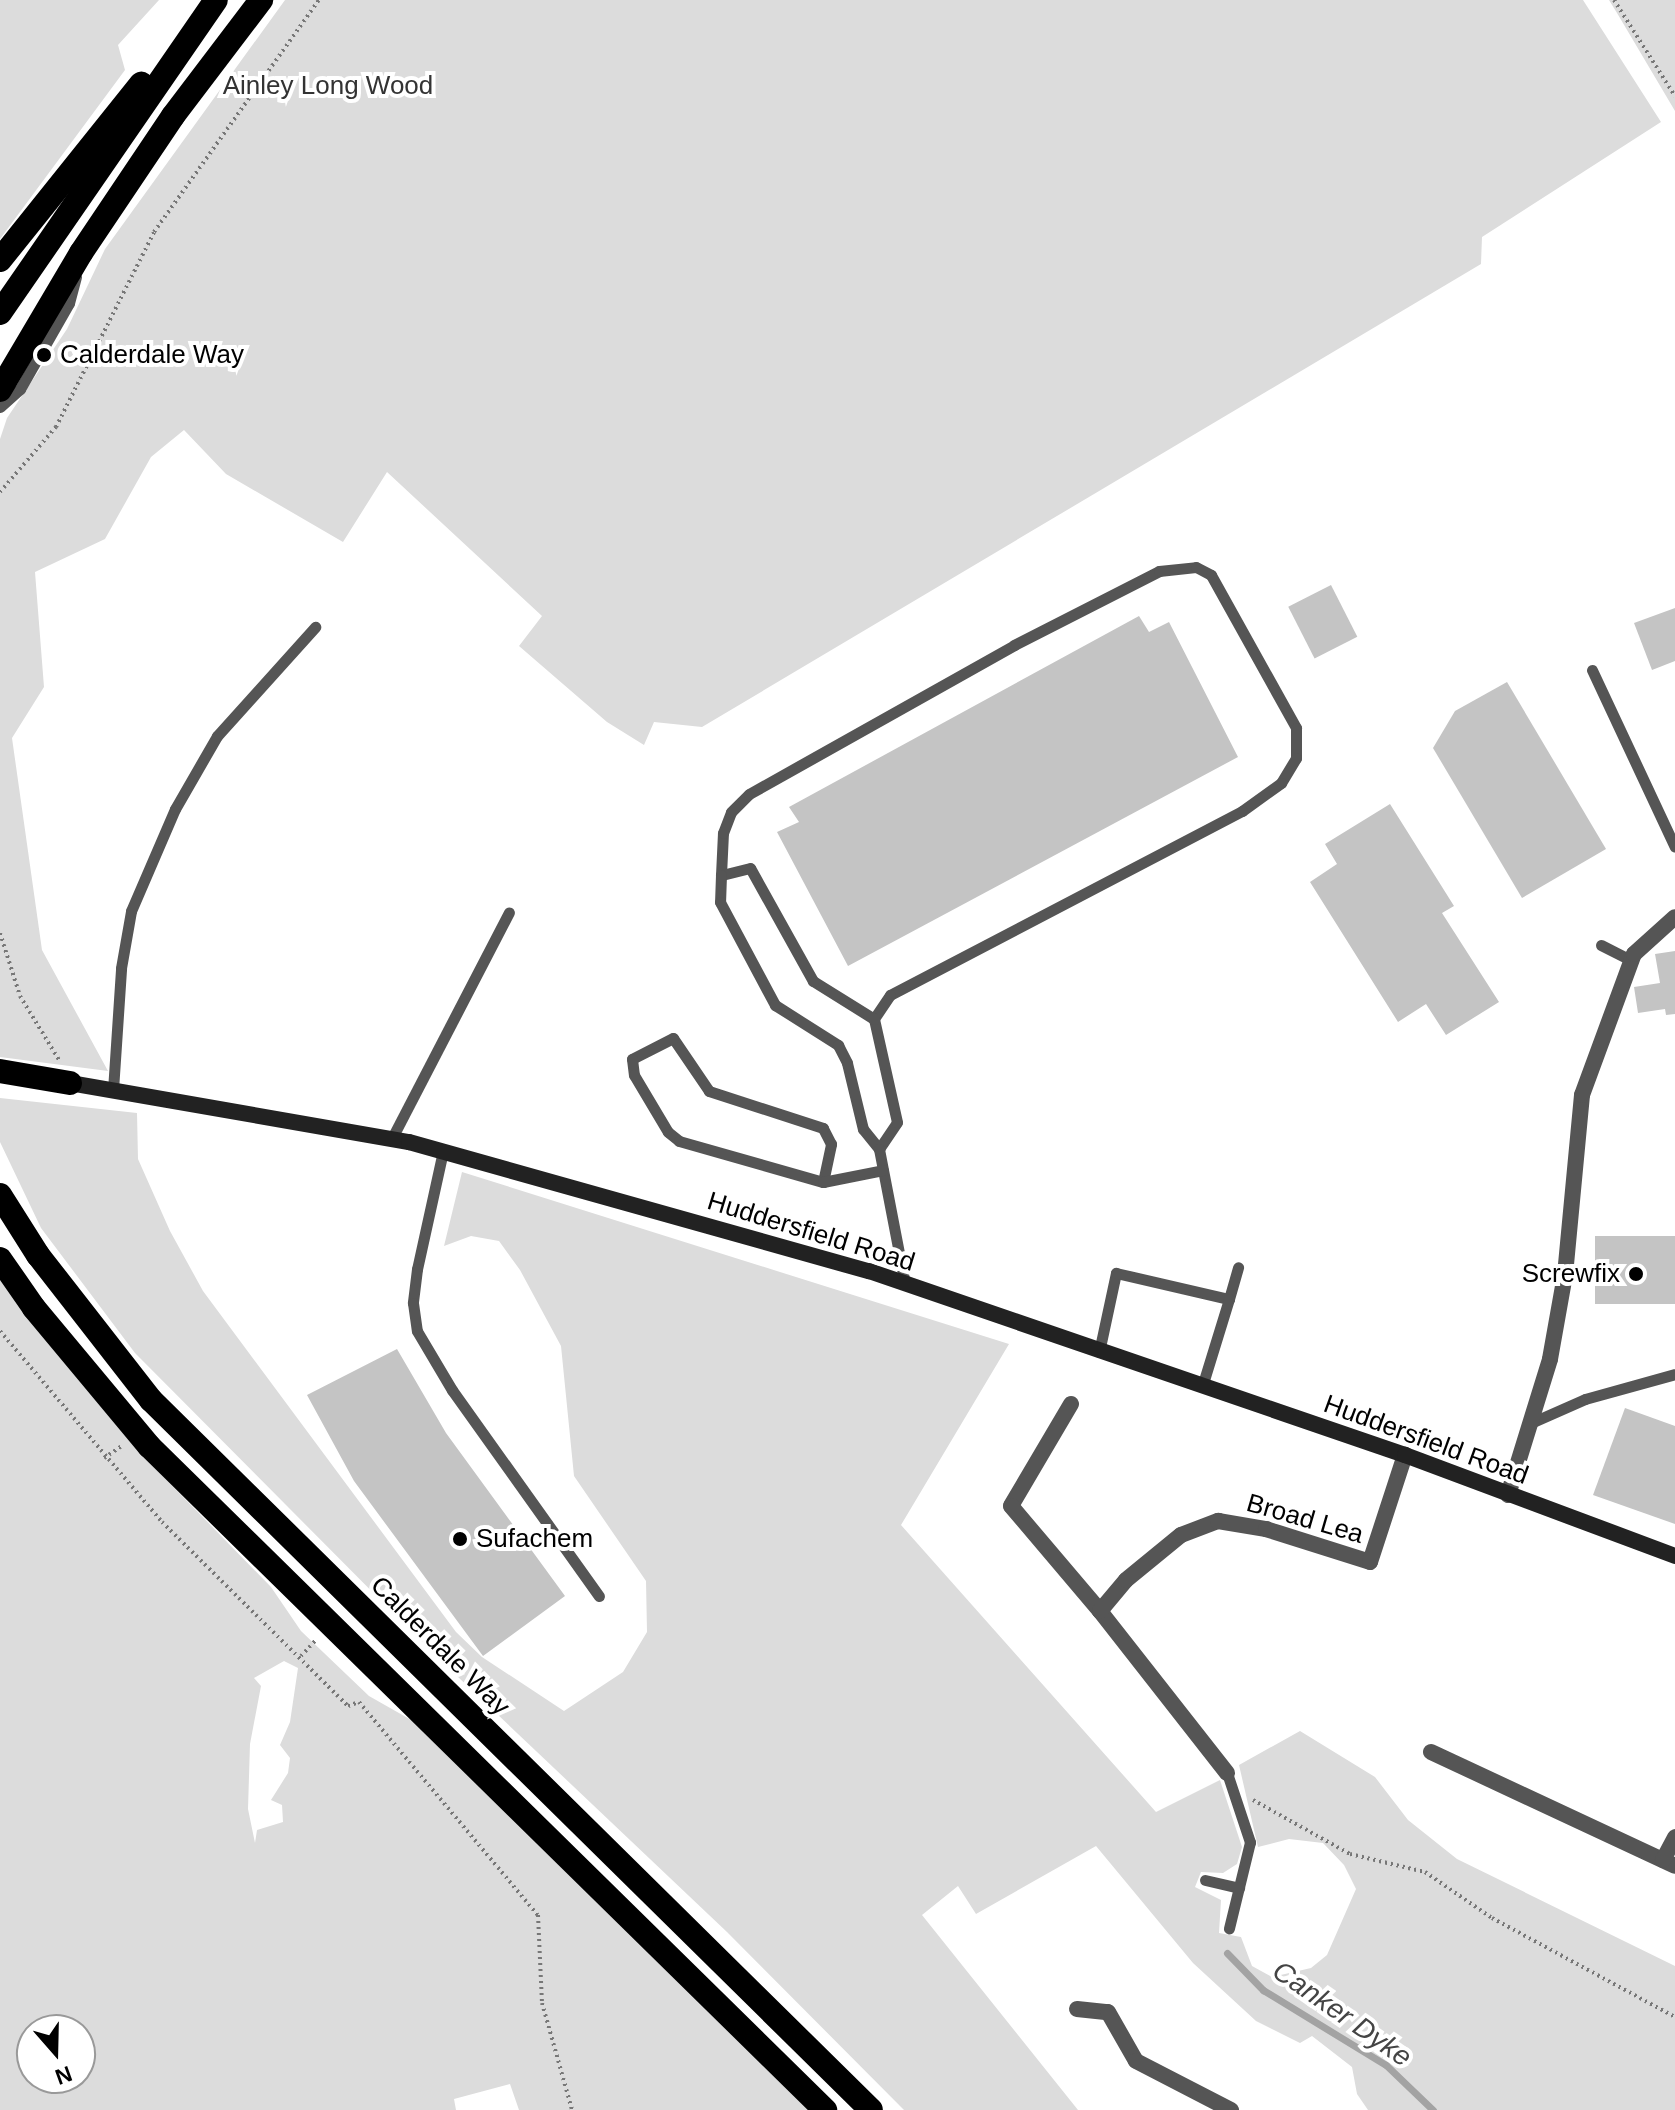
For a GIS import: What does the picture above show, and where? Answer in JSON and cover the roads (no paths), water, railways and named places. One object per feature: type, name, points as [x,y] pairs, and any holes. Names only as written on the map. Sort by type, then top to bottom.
[{"type":"highway","points":[[0,260],[123,104],[216,0]]},
{"type":"highway","points":[[0,313],[216,0]]},
{"type":"highway","points":[[0,390],[81,253],[173,116],[261,0]]},
{"type":"highway","points":[[0,1071],[70,1083]]},
{"type":"highway","name":"Calderdale Way","points":[[0,1195],[38,1255],[151,1400],[871,2110]]},
{"type":"highway","points":[[0,1259],[34,1308],[149,1446],[825,2110]]},
{"type":"street","points":[[1508,1495],[1533,1422],[1565,1275],[1582,1095],[1631,960],[1675,917]]},
{"type":"street","name":"Huddersfield Road","points":[[70,1083],[392,1138],[905,1284],[1405,1455],[1675,1556]]},
{"type":"street","points":[[1071,1404],[1011,1506],[1100,1611],[1227,1773]]},
{"type":"street","name":"Broad Lea","points":[[1100,1611],[1126,1580],[1181,1535],[1218,1521],[1266,1529],[1370,1562],[1405,1455]]},
{"type":"street","points":[[1431,1752],[1669,1863],[1675,1837]]},
{"type":"street","points":[[1077,2009],[1108,2012],[1136,2061],[1231,2110]]},
{"type":"lane","points":[[0,407],[20,389],[69,303],[81,253]]},
{"type":"lane","points":[[874,1019],[890,995],[1242,811],[1281,783],[1296,758],[1296,728],[1211,575],[1187,566],[1159,571],[1014,645],[749,794],[731,812],[723,833],[720,902],[775,1005],[838,1045],[847,1063],[863,1129],[879,1149],[905,1284]]},
{"type":"lane","points":[[113,1090],[121,968],[131,911],[162,838],[217,736],[315,627]]},
{"type":"lane","points":[[1592,670],[1675,847]]},
{"type":"lane","points":[[721,875],[750,868],[813,981],[874,1019],[897,1122],[879,1149]]},
{"type":"lane","points":[[392,1138],[509,912]]},
{"type":"lane","points":[[1601,945],[1631,960]]},
{"type":"lane","points":[[823,1182],[831,1144],[823,1128],[709,1091],[673,1038],[632,1059],[634,1075],[668,1132],[679,1141],[823,1182],[883,1170]]},
{"type":"lane","points":[[443,1151],[417,1269],[413,1303],[417,1331],[452,1390],[599,1596]]},
{"type":"lane","points":[[1202,1387],[1238,1267]]},
{"type":"lane","points":[[1099,1352],[1116,1273],[1174,1282],[1229,1299]]},
{"type":"lane","points":[[1533,1422],[1585,1399],[1675,1374]]},
{"type":"lane","points":[[1227,1773],[1250,1842],[1229,1928]]},
{"type":"lane","points":[[1205,1880],[1239,1888]]},
{"type":"waterway","name":"Canker Dyke","points":[[1227,1953],[1263,1990],[1386,2065],[1433,2110]]},
{"type":"place","name":"Calderdale Way","points":[[44,355]]},
{"type":"place","name":"Screwfix","points":[[1636,1274]]},
{"type":"place","name":"Sufachem","points":[[460,1539]]},
{"type":"park label","name":"Ainley Long Wood","points":[[328,86]]}]
